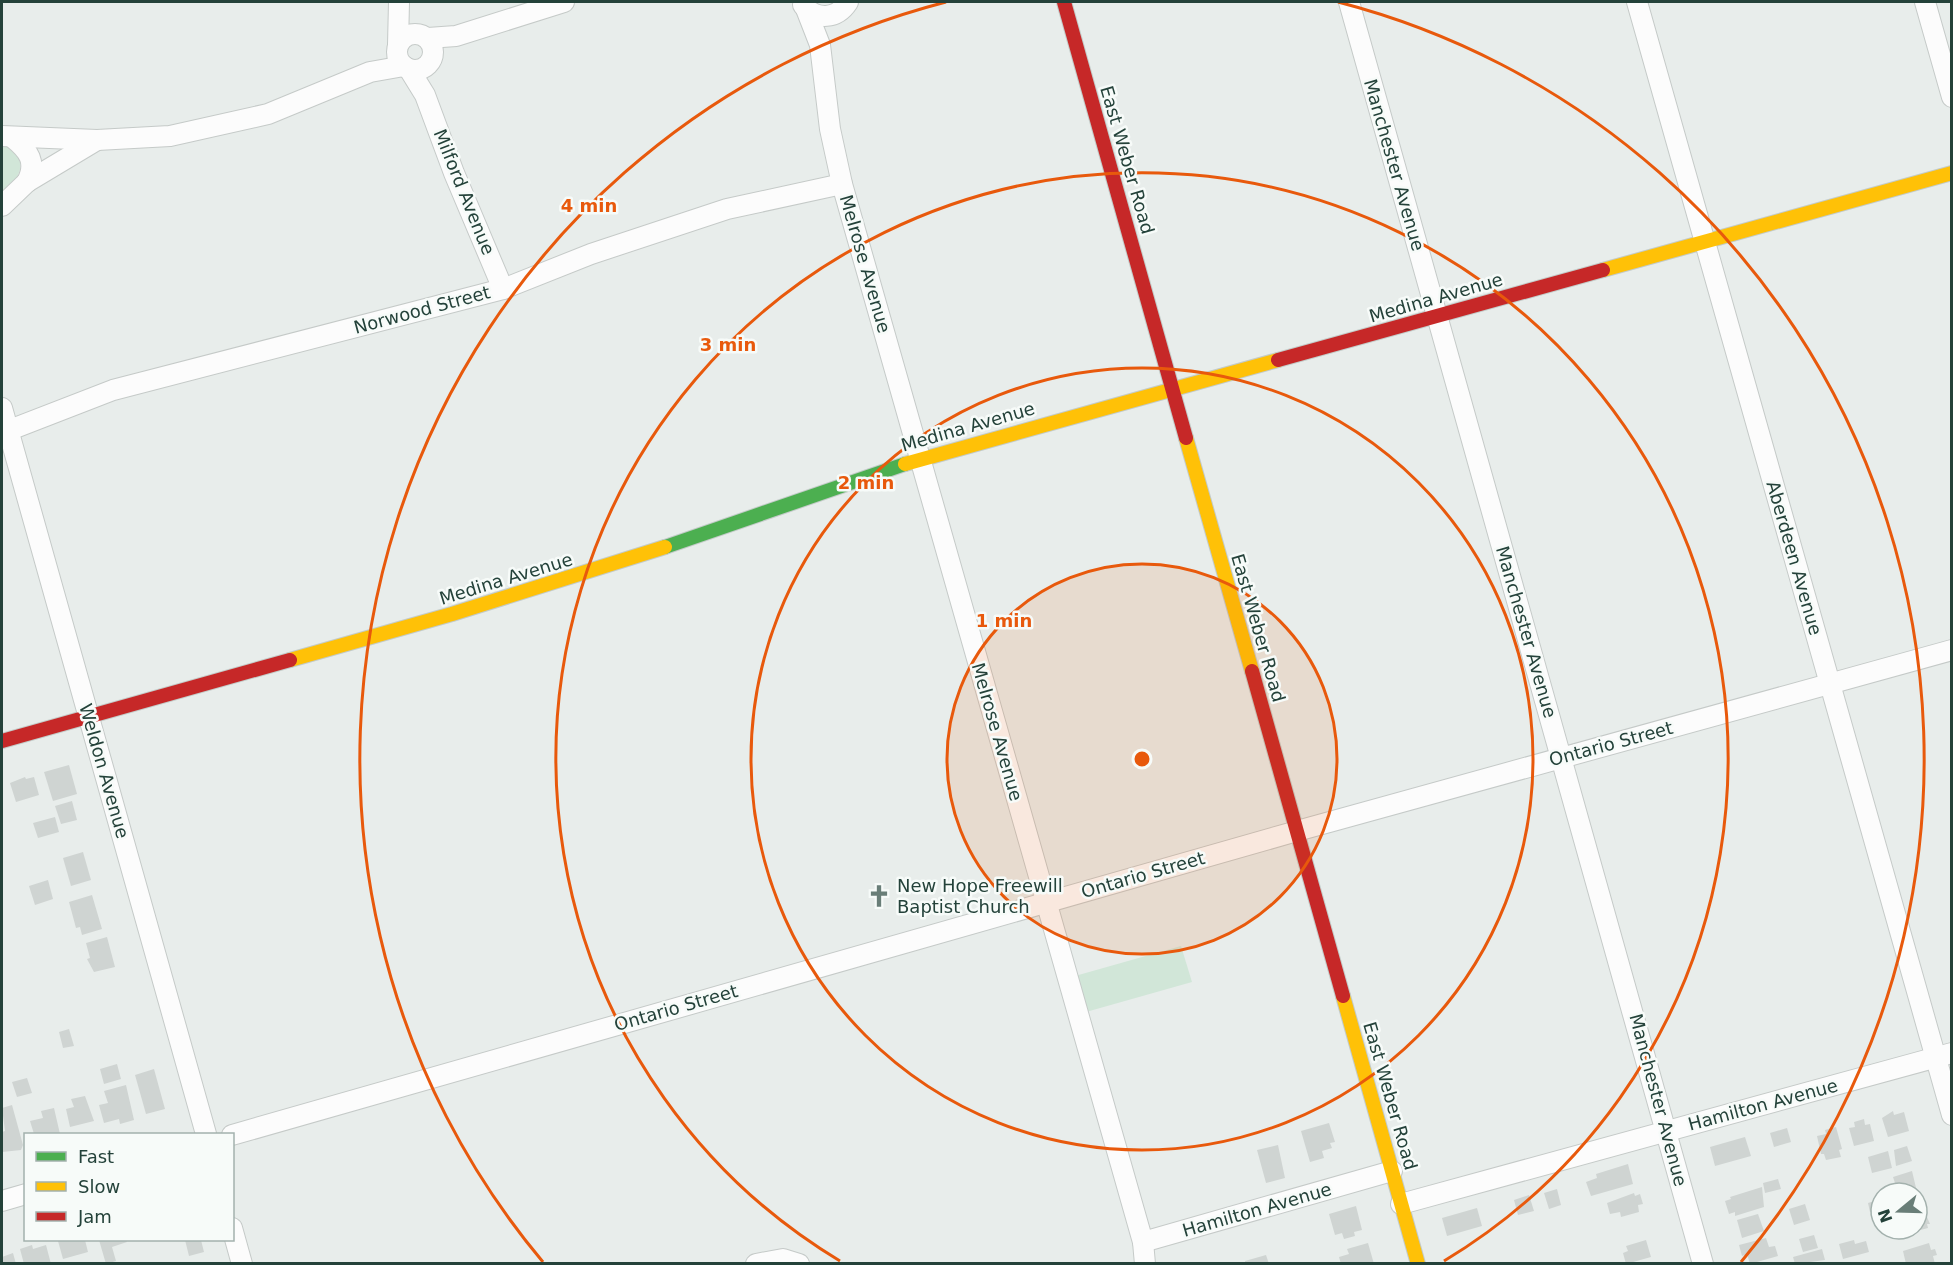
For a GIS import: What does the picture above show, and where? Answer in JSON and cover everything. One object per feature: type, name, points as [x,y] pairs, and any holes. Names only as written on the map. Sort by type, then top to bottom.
[{"type":"street","points":[[7,137],[97,140],[170,136],[260,116],[456,36],[564,2]]},
{"type":"street","name":"East Weber Road","points":[[1064,2],[1418,1263]]},
{"type":"street","name":"Manchester Avenue","points":[[1349,2],[1703,1263]]},
{"type":"street","name":"Aberdeen Avenue","points":[[1637,2],[1830,684],[1943,1055],[1952,1115]]},
{"type":"street","points":[[1925,2],[1952,97]]},
{"type":"street","name":"Milford Avenue","points":[[400,5],[425,95],[454,173],[503,289]]},
{"type":"street","points":[[803,5],[819,16],[846,7]]},
{"type":"street","name":"Melrose Avenue","points":[[803,5],[820,45],[830,129],[842,184],[1143,1242]]},
{"type":"street","name":"Melrose Avenue","points":[[820,45],[827,24],[846,7]]},
{"type":"street","points":[[7,137],[30,155],[32,173],[27,182]]},
{"type":"street","points":[[2,207],[27,182],[97,140]]},
{"type":"street","name":"Medina Avenue","points":[[2,741],[452,614],[606,567],[920,459],[1952,173]]},
{"type":"street","name":"Norwood Street","points":[[4,431],[114,390],[503,289],[591,254],[727,209],[842,184]]},
{"type":"street","name":"Weldon Avenue","points":[[2,408],[4,431],[89,717],[206,1133]]},
{"type":"street","name":"Ontario Street","points":[[234,1134],[1297,831],[1952,650]]},
{"type":"street","name":"Hamilton Avenue","points":[[1401,1204],[1943,1055]]},
{"type":"street","name":"Hamilton Avenue","points":[[1143,1242],[1392,1171]]},
{"type":"street","points":[[2,1201],[24,1195]]},
{"type":"street","points":[[234,1235],[242,1263]]},
{"type":"street","points":[[1143,1242],[1145,1263]]},
{"type":"street","points":[[756,1263],[783,1259],[799,1263]]},
{"type":"green space","points":[[2,143],[18,155],[20,169],[2,199]]},
{"type":"green space","points":[[1181,946],[1192,982],[1086,1012],[1075,976]]},
{"type":"building","points":[[69,765],[77,794],[53,801],[44,772]]},
{"type":"building","points":[[25,777],[26,779],[34,777],[39,795],[16,802],[10,783]]},
{"type":"building","points":[[72,801],[77,820],[61,824],[55,806]]},
{"type":"building","points":[[55,817],[59,832],[38,838],[33,823]]},
{"type":"building","points":[[83,852],[91,880],[71,886],[63,858]]},
{"type":"building","points":[[48,880],[53,899],[35,905],[29,886]]},
{"type":"building","points":[[92,895],[102,929],[82,935],[80,927],[76,928],[69,902]]},
{"type":"building","points":[[107,937],[115,967],[94,972],[87,959],[90,958],[86,943]]},
{"type":"building","points":[[69,1029],[74,1046],[63,1048],[59,1032]]},
{"type":"building","points":[[117,1064],[121,1079],[104,1084],[100,1069]]},
{"type":"building","points":[[154,1069],[165,1109],[146,1114],[135,1075]]},
{"type":"building","points":[[27,1078],[32,1093],[17,1097],[12,1082]]},
{"type":"building","points":[[126,1085],[134,1120],[120,1124],[119,1119],[104,1123],[99,1105],[108,1103],[104,1091]]},
{"type":"building","points":[[85,1096],[94,1121],[70,1127],[66,1109],[74,1107],[71,1099]]},
{"type":"building","points":[[12,1105],[23,1145],[21,1150],[2,1152],[2,1132],[5,1131],[2,1108]]},
{"type":"building","points":[[54,1108],[60,1133],[34,1133],[30,1121],[43,1118],[41,1111]]},
{"type":"building","points":[[1893,1111],[1894,1115],[1904,1112],[1909,1131],[1888,1137],[1882,1118]]},
{"type":"building","points":[[1864,1119],[1865,1125],[1870,1124],[1874,1141],[1854,1146],[1849,1128],[1855,1127],[1854,1122]]},
{"type":"building","points":[[1329,1123],[1335,1142],[1330,1143],[1332,1148],[1322,1151],[1324,1158],[1310,1162],[1301,1131]]},
{"type":"building","points":[[1836,1127],[1842,1149],[1839,1150],[1841,1157],[1826,1160],[1824,1154],[1821,1154],[1817,1136],[1826,1134],[1825,1130]]},
{"type":"building","points":[[1787,1128],[1791,1142],[1774,1147],[1770,1133]]},
{"type":"building","points":[[1745,1137],[1751,1156],[1715,1166],[1710,1147]]},
{"type":"building","points":[[1278,1145],[1285,1178],[1266,1183],[1257,1150]]},
{"type":"building","points":[[1907,1146],[1912,1161],[1896,1166],[1894,1150]]},
{"type":"building","points":[[1888,1151],[1892,1168],[1872,1173],[1868,1157]]},
{"type":"building","points":[[1628,1164],[1633,1184],[1591,1196],[1586,1182],[1597,1178],[1596,1174]]},
{"type":"building","points":[[1912,1171],[1914,1181],[1894,1181],[1893,1177]]},
{"type":"building","points":[[1778,1179],[1781,1189],[1765,1193],[1763,1183]]},
{"type":"building","points":[[1762,1187],[1764,1207],[1735,1216],[1735,1212],[1729,1214],[1725,1201],[1731,1199],[1730,1197]]},
{"type":"building","points":[[1557,1189],[1561,1205],[1549,1209],[1544,1193]]},
{"type":"building","points":[[1634,1193],[1635,1196],[1640,1194],[1643,1204],[1638,1205],[1639,1212],[1621,1217],[1620,1212],[1610,1214],[1607,1203]]},
{"type":"building","points":[[1529,1195],[1534,1211],[1518,1215],[1514,1200]]},
{"type":"building","points":[[1805,1204],[1810,1220],[1794,1225],[1789,1209]]},
{"type":"building","points":[[1356,1206],[1362,1230],[1354,1232],[1355,1236],[1344,1239],[1342,1233],[1335,1235],[1329,1214]]},
{"type":"building","points":[[1477,1208],[1482,1226],[1447,1236],[1442,1218]]},
{"type":"building","points":[[1758,1214],[1764,1231],[1742,1238],[1737,1220]]},
{"type":"building","points":[[1814,1235],[1818,1248],[1803,1252],[1799,1239]]},
{"type":"building","points":[[1766,1238],[1769,1247],[1775,1246],[1778,1256],[1750,1264],[1747,1254],[1742,1256],[1739,1245]]},
{"type":"building","points":[[1646,1240],[1651,1257],[1626,1264],[1623,1253],[1628,1251],[1626,1246]]},
{"type":"building","points":[[1854,1240],[1855,1244],[1866,1241],[1869,1252],[1843,1259],[1839,1244]]},
{"type":"building","points":[[58,1241],[85,1241],[88,1252],[63,1259]]},
{"type":"building","points":[[99,1241],[126,1241],[112,1247],[116,1261],[106,1264]]},
{"type":"building","points":[[185,1241],[201,1241],[204,1252],[189,1256]]},
{"type":"building","points":[[1368,1243],[1374,1264],[1341,1264],[1339,1257],[1349,1254],[1347,1249]]},
{"type":"building","points":[[1929,1243],[1931,1250],[1935,1249],[1937,1255],[1933,1256],[1935,1264],[1906,1264],[1903,1251]]},
{"type":"building","points":[[32,1245],[33,1249],[46,1245],[51,1264],[24,1264],[20,1249]]},
{"type":"building","points":[[1822,1249],[1825,1260],[1795,1264],[1793,1257]]},
{"type":"building","points":[[13,1253],[16,1264],[2,1264],[2,1257]]},
{"type":"building","points":[[1266,1255],[1269,1264],[1245,1264],[1245,1261]]},
{"type":"traffic: fast","points":[[665,547],[905,464]]},
{"type":"traffic: slow","points":[[1603,270],[1952,173]]},
{"type":"traffic: slow","points":[[905,464],[1278,360]]},
{"type":"traffic: slow","points":[[1186,438],[1252,671]]},
{"type":"traffic: slow","points":[[290,660],[452,614],[665,547]]},
{"type":"traffic: slow","points":[[1343,996],[1418,1264]]},
{"type":"traffic: jam","points":[[1064,2],[1186,438]]},
{"type":"traffic: jam","points":[[1278,360],[1603,270]]},
{"type":"traffic: jam","points":[[2,741],[290,660]]},
{"type":"traffic: jam","points":[[1252,671],[1343,996]]},
{"type":"place","name":"New Hope Freewill Baptist Church","points":[[879,896]]}]
